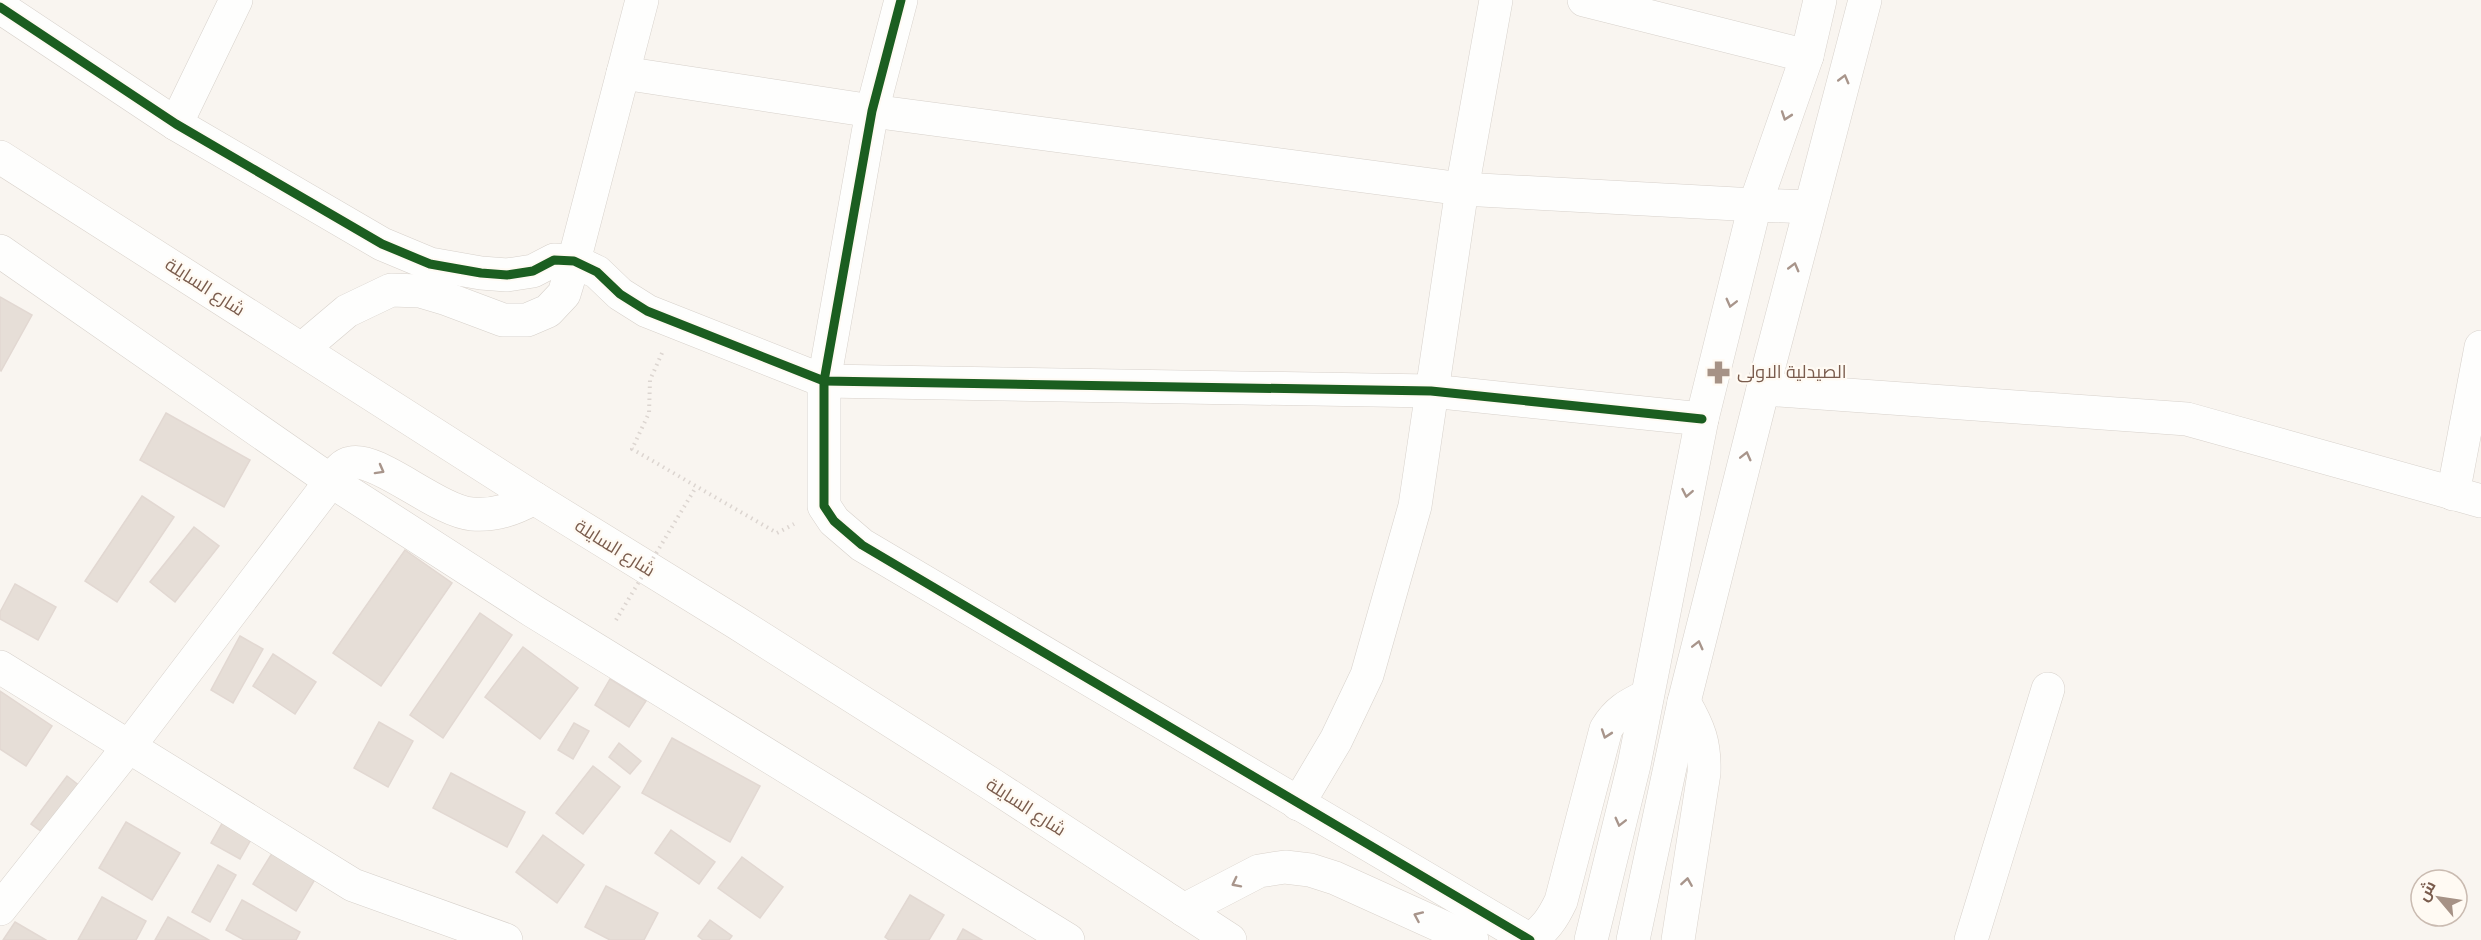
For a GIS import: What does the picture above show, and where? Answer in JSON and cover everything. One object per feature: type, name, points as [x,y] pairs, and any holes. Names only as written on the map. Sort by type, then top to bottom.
[{"type":"street","points":[[176,124],[236,0]]},
{"type":"street","points":[[302,349],[347,311],[391,290],[420,291],[447,298],[503,320],[527,320],[548,311],[564,294],[574,261],[642,0]]},
{"type":"street","points":[[901,0],[872,111],[824,381],[824,506],[847,534],[1529,940],[1541,932],[1553,918],[1561,901],[1606,729],[1614,715],[1626,706],[1647,696]]},
{"type":"street","points":[[1298,804],[1336,740],[1367,675],[1415,506],[1462,189],[1496,0]]},
{"type":"street","points":[[1584,0],[1807,56]]},
{"type":"street","points":[[1591,940],[1634,765],[1702,419],[1755,205],[1807,56],[1820,0]]},
{"type":"street","points":[[1633,940],[1684,702],[1762,389],[1865,0]]},
{"type":"street","points":[[0,7],[176,124],[382,244],[430,264],[455,270],[507,275],[533,271],[554,260],[574,261],[597,272],[620,294],[647,311],[824,381],[1431,391],[1702,419]]},
{"type":"street","points":[[623,74],[872,111],[1462,189],[1810,207]]},
{"type":"street","name":"شارع السايلة","points":[[0,157],[534,498],[737,623],[1230,940]]},
{"type":"street","points":[[0,251],[331,481],[542,617],[1068,940]]},
{"type":"street","points":[[1762,389],[2187,419],[2467,498],[2481,347]]},
{"type":"street","points":[[0,909],[130,745],[341,467],[348,463],[365,463],[450,509],[471,514],[493,514],[514,508],[534,498]]},
{"type":"street","points":[[0,667],[130,745],[353,885],[506,940]]},
{"type":"street","points":[[1971,940],[2048,689]]},
{"type":"street","points":[[1678,940],[1704,773],[1705,752],[1699,728],[1684,702]]},
{"type":"street","points":[[1184,910],[1259,871],[1285,867],[1310,870],[1335,878],[1472,940]]},
{"type":"path","points":[[676,322],[650,380],[649,413],[632,449],[777,534]]},
{"type":"path","points":[[616,620],[696,487]]},
{"type":"building","points":[[0,297],[32,315],[1,371],[0,370]]},
{"type":"building","points":[[166,413],[250,460],[224,507],[140,460]]},
{"type":"building","points":[[142,496],[174,517],[117,602],[85,581]]},
{"type":"building","points":[[194,527],[219,546],[175,602],[150,582]]},
{"type":"building","points":[[405,550],[452,583],[381,686],[333,653]]},
{"type":"building","points":[[15,584],[56,607],[38,640],[0,619],[0,612]]},
{"type":"building","points":[[480,613],[512,635],[443,738],[410,715]]},
{"type":"building","points":[[240,636],[263,649],[233,703],[211,690]]},
{"type":"building","points":[[523,647],[578,688],[540,739],[485,697]]},
{"type":"building","points":[[273,654],[316,682],[295,714],[253,686]]},
{"type":"building","points":[[610,679],[646,701],[629,727],[595,705]]},
{"type":"building","points":[[0,691],[52,726],[26,766],[0,749]]},
{"type":"building","points":[[379,722],[413,741],[388,787],[354,768]]},
{"type":"building","points":[[574,723],[589,731],[573,759],[558,750]]},
{"type":"building","points":[[672,738],[760,786],[730,842],[642,793]]},
{"type":"building","points":[[619,743],[641,761],[630,774],[609,757]]},
{"type":"building","points":[[593,766],[620,787],[583,834],[556,813]]},
{"type":"building","points":[[451,773],[525,812],[507,847],[433,808]]},
{"type":"building","points":[[67,776],[85,790],[49,837],[31,824]]},
{"type":"building","points":[[224,820],[253,836],[240,859],[211,843]]},
{"type":"building","points":[[126,822],[180,853],[152,900],[99,868]]},
{"type":"building","points":[[671,830],[715,862],[699,884],[655,853]]},
{"type":"building","points":[[543,835],[584,865],[557,903],[516,872]]},
{"type":"building","points":[[274,850],[317,876],[296,911],[253,884]]},
{"type":"building","points":[[742,857],[783,887],[760,918],[718,888]]},
{"type":"building","points":[[218,865],[236,875],[210,922],[192,912]]},
{"type":"building","points":[[606,886],[658,913],[644,940],[610,940],[585,927]]},
{"type":"building","points":[[910,895],[944,915],[929,940],[889,940],[885,937]]},
{"type":"building","points":[[102,897],[146,921],[136,940],[78,940]]},
{"type":"building","points":[[242,900],[300,932],[296,940],[244,940],[226,930]]},
{"type":"building","points":[[168,917],[209,940],[155,940]]},
{"type":"building","points":[[710,920],[732,936],[729,940],[703,940],[698,936]]},
{"type":"building","points":[[15,922],[46,940],[3,940]]},
{"type":"building","points":[[963,929],[982,940],[957,940]]},
{"type":"cycle path","points":[[901,0],[872,111],[824,381],[824,506],[834,521],[862,545],[1530,940]]},
{"type":"cycle path","points":[[0,7],[176,124],[382,244],[430,264],[481,273],[507,275],[533,271],[554,260],[574,261],[597,272],[620,294],[647,311],[824,381],[1431,391],[1702,419]]},
{"type":"place","name":"الصيدلية الاولى","points":[[1719,372]]}]
